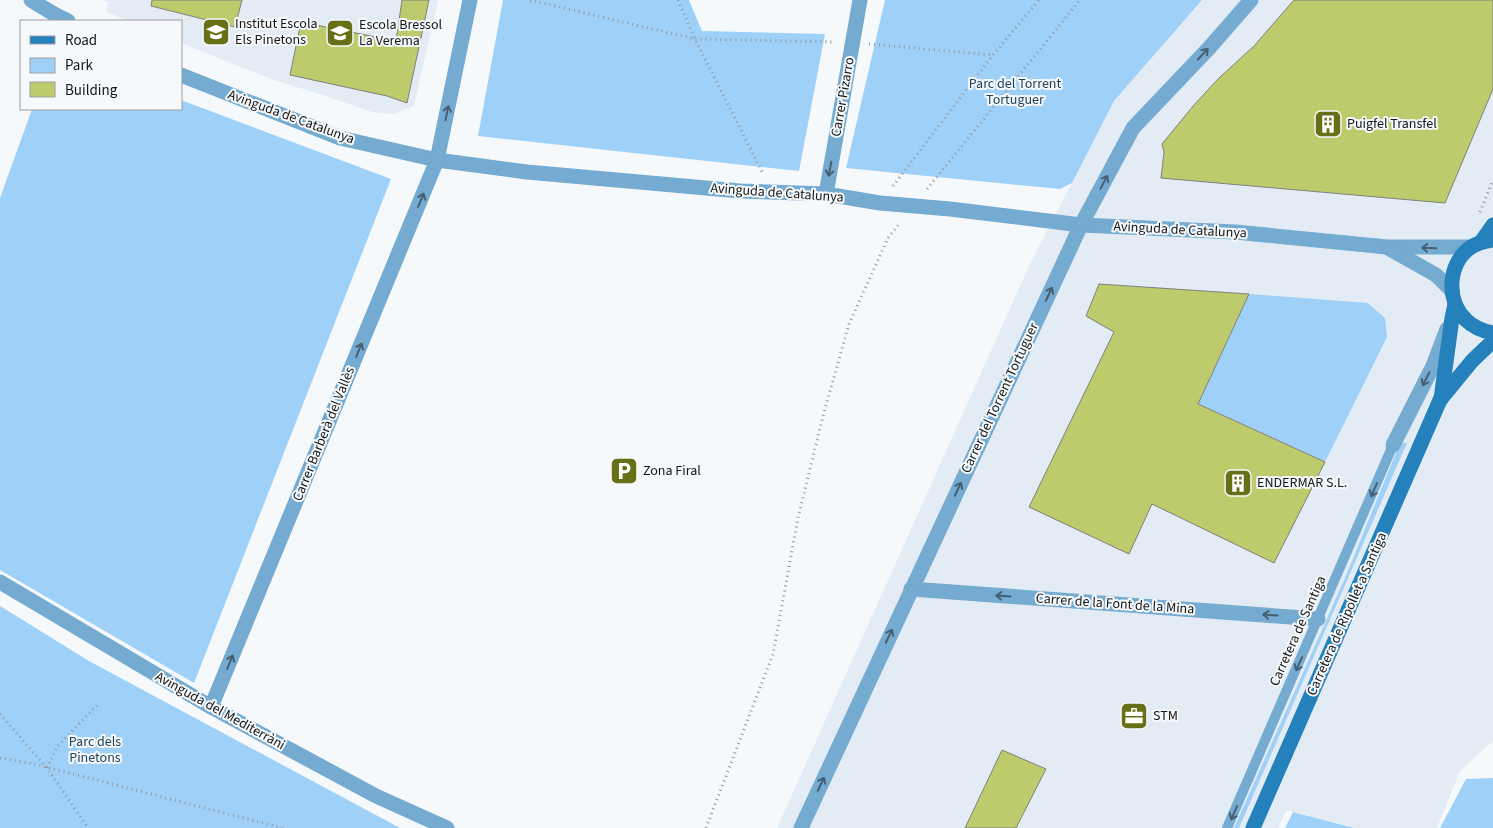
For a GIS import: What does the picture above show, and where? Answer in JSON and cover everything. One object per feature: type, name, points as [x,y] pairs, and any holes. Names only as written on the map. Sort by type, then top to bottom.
[{"type":"main road","points":[[1440,400],[1453,304],[1452,276],[1460,258],[1482,243],[1493,225]]},
{"type":"main road","points":[[1453,304],[1466,320],[1480,330],[1493,334]]},
{"type":"main road","points":[[1440,400],[1472,361],[1493,342]]},
{"type":"main road","name":"Carretera de Ripollet a Santiga","points":[[1254,828],[1440,400]]},
{"type":"street","points":[[30,0],[66,20]]},
{"type":"street","name":"Carrer Barberà del Vallès","points":[[211,707],[437,160],[470,0]]},
{"type":"street","name":"Carrer Pizarro","points":[[826,194],[860,0]]},
{"type":"street","name":"Carrer del Torrent Tortuguer","points":[[800,828],[1081,225],[1133,128],[1210,47],[1251,0]]},
{"type":"street","name":"Avinguda de Catalunya","points":[[182,75],[340,138],[437,160],[527,172],[772,193],[826,194],[880,203],[1081,225],[1235,232],[1387,247],[1482,243]]},
{"type":"street","name":"Avinguda de Catalunya","points":[[1387,247],[1436,275],[1453,304]]},
{"type":"street","points":[[1393,445],[1433,366],[1453,304]]},
{"type":"street","name":"Avinguda del Mediterràni","points":[[0,582],[211,707],[376,796],[447,828]]},
{"type":"street","name":"Carrer de la Font de la Mina","points":[[911,589],[1318,619]]},
{"type":"lane","name":"Carretera de Santiga","points":[[1227,828],[1393,445]]},
{"type":"path","points":[[530,0],[695,40],[852,43],[993,56]]},
{"type":"path","points":[[678,0],[695,40],[772,193]]},
{"type":"path","points":[[880,203],[993,56],[1039,0]]},
{"type":"path","points":[[706,828],[773,654],[800,508],[849,324],[888,238],[1080,0]]},
{"type":"path","points":[[47,768],[57,747],[97,705]]},
{"type":"path","points":[[0,714],[47,768],[88,828]]},
{"type":"path","points":[[0,758],[47,768],[283,828]]},
{"type":"shaded area","name":"Escola Bressol La Verema","points":[[102,0],[438,0],[414,106],[394,114],[372,112],[240,67],[182,43],[182,20],[126,20],[106,12],[108,2]]},
{"type":"shaded area","points":[[1202,0],[1493,0],[1493,741],[1460,771],[1437,828],[1354,828],[1287,810],[1278,828],[777,828],[1029,266],[1114,101]]},
{"type":"green space","points":[[503,0],[689,0],[702,31],[825,34],[799,171],[478,136]]},
{"type":"green space","name":"Parc del Torrent Tortuguer","points":[[885,0],[1202,0],[1114,101],[1072,183],[1060,189],[846,168]]},
{"type":"green space","points":[[182,100],[391,179],[194,683],[0,570],[0,198],[32,110],[182,110]]},
{"type":"green space","points":[[1249,294],[1368,303],[1385,318],[1387,337],[1325,462],[1198,404]]},
{"type":"green space","points":[[1400,443],[1407,443],[1239,828],[1234,828],[1345,578]]},
{"type":"green space","name":"Parc dels Pinetons","points":[[0,606],[89,661],[400,828],[0,828]]},
{"type":"green space","points":[[1493,778],[1493,828],[1440,828],[1466,779]]},
{"type":"green space","points":[[1293,812],[1354,828],[1285,828]]},
{"type":"building","points":[[152,0],[242,0],[235,27],[151,6]]},
{"type":"building","points":[[402,0],[429,0],[407,103],[387,96],[290,75],[301,22],[396,41]]},
{"type":"building","name":"Puigfel Transfel","points":[[1294,0],[1493,0],[1493,89],[1445,203],[1161,178],[1164,152],[1162,144],[1194,105],[1219,78],[1254,46]]},
{"type":"building","points":[[1099,284],[1249,294],[1198,404],[1325,462],[1274,563],[1152,504],[1129,554],[1029,507],[1114,332],[1086,316]]},
{"type":"building","points":[[1002,750],[1046,769],[1016,828],[965,828]]},
{"type":"place","name":"Institut Escola Els Pinetons","points":[[216,32]]},
{"type":"place","name":"Escola Bressol La Verema","points":[[340,33]]},
{"type":"place","name":"Puigfel Transfel","points":[[1328,124]]},
{"type":"place","name":"Zona Firal","points":[[624,471]]},
{"type":"place","name":"ENDERMAR S.L.","points":[[1238,483]]},
{"type":"place","name":"STM","points":[[1134,716]]}]
